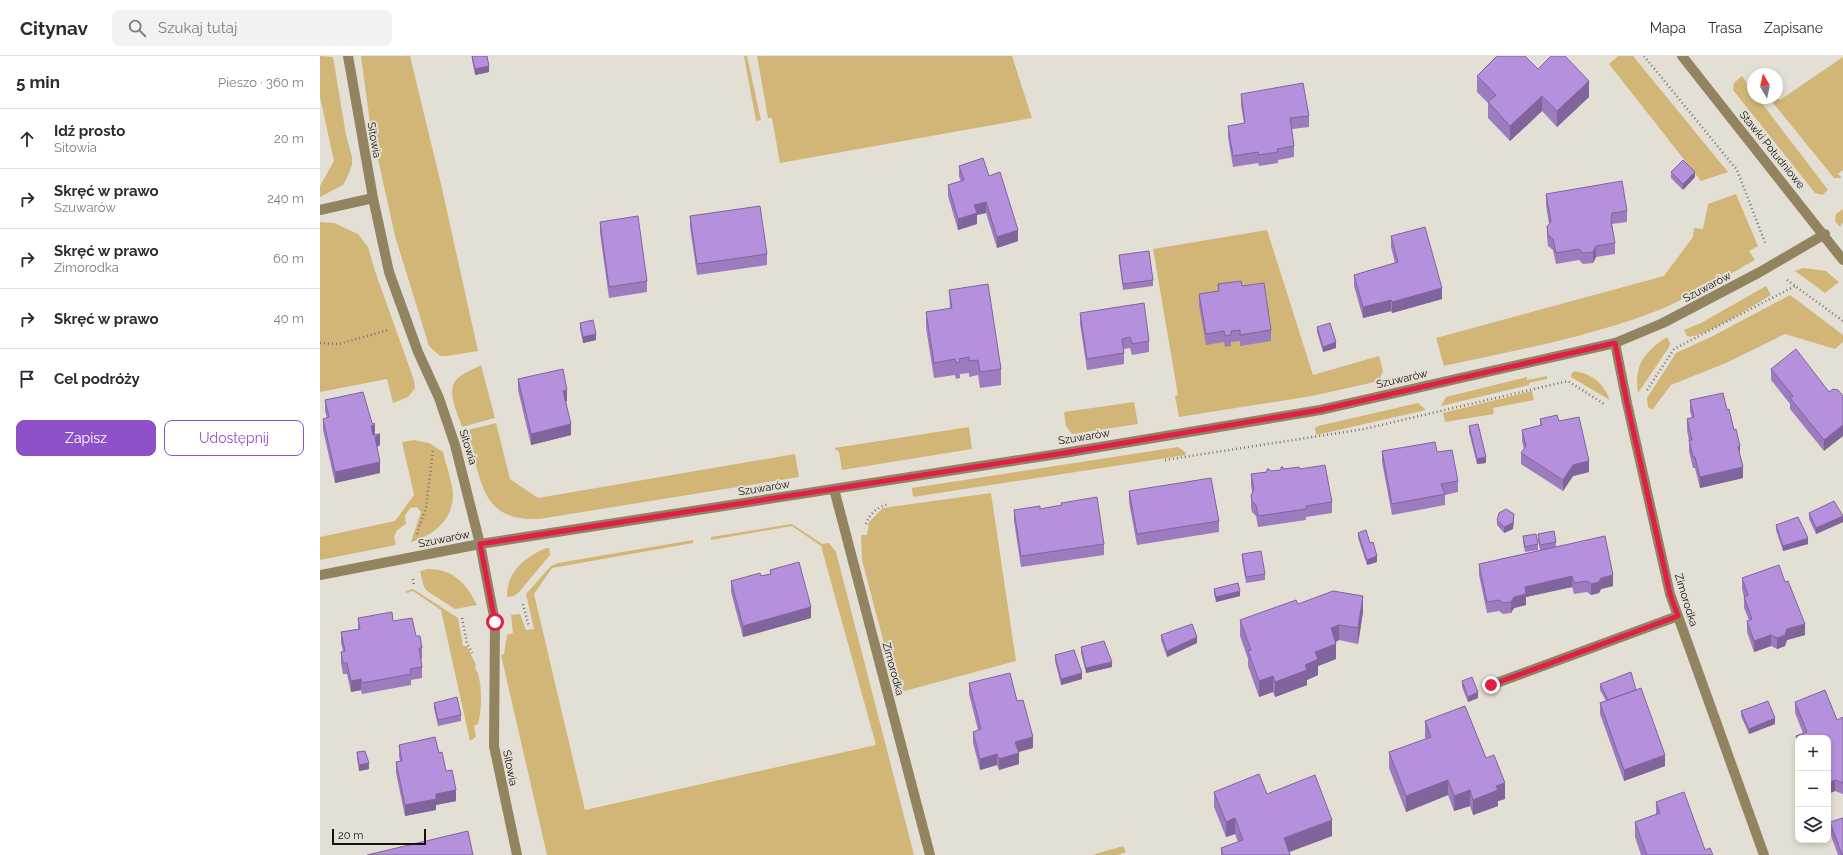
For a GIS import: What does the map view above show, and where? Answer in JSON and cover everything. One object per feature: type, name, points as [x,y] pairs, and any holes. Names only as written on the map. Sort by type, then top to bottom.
[{"type":"street","name":"Sitowia","points":[[348,56],[373,198],[389,272],[408,324],[439,398],[455,445],[480,544],[495,622],[494,746],[517,855]]},
{"type":"street","name":"Stawki Południowe","points":[[1682,56],[1825,234],[1843,260]]},
{"type":"street","points":[[320,210],[373,198]]},
{"type":"street","name":"Szuwarów","points":[[320,575],[480,544],[834,489],[1320,410],[1615,343],[1663,323],[1760,272],[1825,234]]},
{"type":"street","name":"Zimorodka","points":[[1615,343],[1670,594],[1764,855]]},
{"type":"street","name":"Zimorodka","points":[[834,489],[930,855]]},
{"type":"street","points":[[1491,685],[1678,616]]},
{"type":"path","points":[[1644,56],[1737,170],[1768,251]]},
{"type":"path","points":[[1782,277],[1843,321]]},
{"type":"path","points":[[1645,393],[1674,349],[1795,286]]},
{"type":"path","points":[[320,343],[339,344],[408,324]]},
{"type":"path","points":[[408,558],[426,507],[433,446]]},
{"type":"path","points":[[523,604],[529,627]]},
{"type":"path","points":[[462,618],[467,644]]},
{"type":"shaded area","points":[[320,56],[333,57],[346,135],[352,157],[352,165],[343,185],[320,197],[320,186],[334,161],[320,97]]},
{"type":"shaded area","points":[[361,56],[410,56],[441,184],[478,351],[440,356],[429,346],[395,236],[370,123]]},
{"type":"shaded area","points":[[744,56],[747,56],[761,120],[756,121]]},
{"type":"shaded area","points":[[757,56],[1012,56],[1032,118],[780,163],[772,118],[768,118]]},
{"type":"shaded area","points":[[1618,56],[1633,56],[1728,172],[1701,181],[1609,64]]},
{"type":"shaded area","points":[[1843,57],[1843,170],[1838,174],[1842,178],[1834,178],[1774,104],[1783,104],[1783,98]]},
{"type":"shaded area","points":[[1742,76],[1747,83],[1747,104],[1763,104],[1828,190],[1822,195],[1815,193],[1733,90],[1734,83]]},
{"type":"shaded area","points":[[1736,194],[1758,246],[1749,251],[1755,260],[1687,297],[1638,318],[1556,342],[1444,366],[1436,338],[1664,276],[1693,237],[1694,228],[1703,229],[1708,204]]},
{"type":"shaded area","points":[[1843,209],[1843,222],[1840,227],[1835,221],[1836,214]]},
{"type":"shaded area","points":[[320,222],[334,223],[358,234],[368,247],[376,274],[414,380],[415,388],[408,397],[393,403],[387,379],[320,392]]},
{"type":"shaded area","points":[[1267,230],[1313,375],[1379,356],[1383,371],[1379,381],[1312,396],[1179,417],[1175,396],[1178,395],[1153,249]]},
{"type":"shaded area","points":[[1803,268],[1826,271],[1839,282],[1825,293],[1795,271]]},
{"type":"shaded area","points":[[1766,286],[1771,295],[1742,313],[1704,333],[1694,336],[1687,336],[1684,330],[1701,323]]},
{"type":"shaded area","points":[[1790,295],[1843,335],[1843,342],[1835,349],[1785,334],[1726,363],[1671,385],[1652,410],[1648,407],[1647,398],[1676,353],[1713,336]]},
{"type":"shaded area","points":[[1667,337],[1670,343],[1669,347],[1638,393],[1637,383],[1639,367],[1642,360],[1652,348]]},
{"type":"shaded area","points":[[481,365],[495,418],[462,427],[455,409],[452,389],[457,379]]},
{"type":"shaded area","points":[[1574,371],[1587,374],[1601,384],[1610,400],[1571,377]]},
{"type":"shaded area","points":[[1547,376],[1547,379],[1529,383],[1529,385],[1441,406],[1446,397],[1527,377],[1527,380]]},
{"type":"shaded area","points":[[1532,391],[1534,400],[1493,408],[1494,414],[1445,422],[1443,413]]},
{"type":"shaded area","points":[[1134,402],[1138,424],[1072,434],[1066,426],[1064,412]]},
{"type":"shaded area","points":[[1418,403],[1426,410],[1316,435],[1315,428],[1318,426]]},
{"type":"shaded area","points":[[496,423],[510,479],[538,498],[795,454],[799,477],[539,519],[518,518],[503,512],[492,503],[485,492],[471,447],[464,431]]},
{"type":"shaded area","points":[[969,427],[972,449],[842,470],[839,452],[834,448]]},
{"type":"shaded area","points":[[414,440],[429,443],[443,452],[453,494],[450,511],[446,519],[434,531],[411,542],[421,512],[417,507],[410,508],[405,516],[406,524],[397,530],[395,535],[394,538],[396,545],[320,560],[320,537],[395,521],[414,495],[402,442]]},
{"type":"shaded area","points":[[1178,447],[1185,452],[1186,455],[913,497],[912,488]]},
{"type":"shaded area","points":[[991,493],[1016,661],[897,693],[862,560],[861,535],[867,535],[869,522],[883,508]]},
{"type":"shaded area","points":[[792,524],[822,544],[829,543],[836,552],[914,855],[547,855],[501,655],[504,654],[507,635],[513,633],[511,615],[520,614],[526,630],[534,629],[526,594],[551,566],[558,563],[693,540],[693,543],[552,568],[534,594],[585,810],[876,745],[821,546],[792,526],[711,540],[711,537]]},
{"type":"shaded area","points":[[546,548],[549,548],[550,555],[519,592],[514,596],[507,597],[510,580],[518,566],[531,556]]},
{"type":"shaded area","points":[[428,569],[445,572],[458,579],[464,584],[477,605],[455,609],[427,591],[424,587],[420,571]]},
{"type":"shaded area","points":[[413,589],[458,618],[463,646],[467,646],[476,665],[475,668],[478,673],[481,687],[480,711],[478,724],[474,726],[476,737],[470,741],[441,610],[413,591],[406,593],[406,591]]},
{"type":"shaded area","points":[[1123,846],[1126,852],[1118,855],[1092,855]]},
{"type":"building","points":[[472,56],[487,56],[489,66],[475,69]]},
{"type":"building","points":[[1497,56],[1525,56],[1538,69],[1551,56],[1565,56],[1589,81],[1557,111],[1542,96],[1510,126],[1488,102],[1496,95],[1477,76]]},
{"type":"building","points":[[1303,83],[1309,116],[1290,118],[1294,146],[1277,149],[1278,152],[1259,155],[1258,152],[1233,156],[1228,126],[1245,123],[1241,94]]},
{"type":"building","points":[[983,158],[989,176],[1000,172],[1018,230],[997,237],[986,202],[974,205],[977,213],[958,219],[948,185],[964,180],[959,166]]},
{"type":"building","points":[[1683,160],[1695,172],[1683,184],[1671,172]]},
{"type":"building","points":[[1622,181],[1627,211],[1612,213],[1611,221],[1615,243],[1596,246],[1593,252],[1583,253],[1579,249],[1556,253],[1553,239],[1548,235],[1547,226],[1551,222],[1546,194]]},
{"type":"building","points":[[760,206],[767,254],[697,264],[690,216]]},
{"type":"building","points":[[638,216],[647,281],[609,287],[600,222]]},
{"type":"building","points":[[1425,227],[1442,288],[1392,302],[1391,300],[1363,307],[1354,275],[1398,262],[1391,236]]},
{"type":"building","points":[[1149,251],[1153,280],[1123,284],[1119,255]]},
{"type":"building","points":[[1241,281],[1242,286],[1264,283],[1271,330],[1240,335],[1240,330],[1231,331],[1231,335],[1225,336],[1224,331],[1206,334],[1199,294],[1219,291],[1218,284]]},
{"type":"building","points":[[988,284],[1001,369],[980,372],[978,360],[969,361],[969,357],[959,359],[960,362],[956,363],[955,359],[934,363],[926,312],[952,308],[949,290]]},
{"type":"building","points":[[1144,303],[1149,341],[1132,344],[1130,337],[1122,339],[1124,353],[1087,359],[1080,313]]},
{"type":"building","points":[[593,320],[596,334],[583,337],[580,323]]},
{"type":"building","points":[[1330,323],[1336,342],[1323,347],[1317,327]]},
{"type":"building","points":[[1796,349],[1829,392],[1833,389],[1838,390],[1843,396],[1843,425],[1824,440],[1790,398],[1793,396],[1771,369]]},
{"type":"building","points":[[563,369],[567,390],[563,391],[571,424],[531,434],[518,379]]},
{"type":"building","points":[[363,392],[372,423],[375,424],[371,426],[373,435],[380,434],[375,437],[380,462],[335,472],[323,419],[329,417],[325,400]]},
{"type":"building","points":[[1723,393],[1734,430],[1736,429],[1740,446],[1738,447],[1743,467],[1700,477],[1689,440],[1692,440],[1687,419],[1694,417],[1690,400]]},
{"type":"building","points":[[1557,415],[1559,421],[1579,417],[1589,461],[1573,465],[1563,480],[1521,453],[1526,446],[1522,430],[1542,425],[1540,419]]},
{"type":"building","points":[[1478,424],[1486,457],[1477,459],[1469,426]]},
{"type":"building","points":[[1435,442],[1437,452],[1452,450],[1458,481],[1441,484],[1445,494],[1392,504],[1382,451]]},
{"type":"building","points":[[1325,465],[1332,502],[1306,506],[1306,509],[1258,516],[1256,505],[1252,501],[1251,496],[1254,489],[1251,474],[1267,472],[1267,469],[1270,471],[1281,470],[1281,467],[1283,467],[1283,469],[1299,467],[1300,469]]},
{"type":"building","points":[[1211,478],[1219,521],[1137,534],[1129,491]]},
{"type":"building","points":[[1097,497],[1104,544],[1021,556],[1014,510],[1040,506],[1040,509],[1062,505],[1061,503]]},
{"type":"building","points":[[1834,501],[1843,516],[1816,528],[1809,513]]},
{"type":"building","points":[[1506,509],[1514,514],[1513,523],[1504,527],[1497,520],[1499,513]]},
{"type":"building","points":[[1798,517],[1808,538],[1783,546],[1776,525]]},
{"type":"building","points":[[1366,530],[1370,543],[1373,542],[1377,556],[1367,560],[1358,533]]},
{"type":"building","points":[[1554,531],[1556,542],[1540,545],[1538,534]]},
{"type":"building","points":[[1536,534],[1538,544],[1525,547],[1523,536]]},
{"type":"building","points":[[1605,536],[1613,575],[1601,578],[1599,582],[1591,584],[1587,581],[1574,583],[1572,576],[1525,587],[1526,594],[1514,597],[1511,602],[1503,603],[1499,600],[1487,602],[1479,564]]},
{"type":"building","points":[[1261,551],[1265,574],[1246,577],[1242,554]]},
{"type":"building","points":[[799,562],[811,607],[743,626],[731,581],[760,573],[761,576],[771,574],[770,570]]},
{"type":"building","points":[[1779,565],[1785,582],[1788,581],[1805,624],[1787,629],[1785,635],[1777,638],[1771,635],[1754,641],[1747,621],[1752,619],[1744,597],[1748,595],[1742,578]]},
{"type":"building","points":[[1238,583],[1240,591],[1216,597],[1214,589]]},
{"type":"building","points":[[1333,591],[1363,596],[1358,628],[1339,625],[1331,628],[1336,644],[1315,652],[1318,659],[1305,665],[1307,670],[1275,682],[1273,676],[1259,681],[1248,651],[1251,650],[1240,620],[1296,600],[1298,604]]},
{"type":"building","points":[[392,612],[393,621],[412,618],[416,636],[420,636],[422,648],[419,648],[422,667],[410,669],[411,674],[362,683],[361,679],[351,681],[347,663],[343,663],[341,652],[345,651],[341,632],[360,629],[358,618]]},
{"type":"building","points":[[1192,624],[1197,637],[1167,651],[1161,635]]},
{"type":"building","points":[[1104,641],[1112,662],[1086,668],[1081,647]]},
{"type":"building","points":[[1074,650],[1082,673],[1061,679],[1055,655]]},
{"type":"building","points":[[1631,672],[1636,690],[1608,700],[1600,684]]},
{"type":"building","points":[[1010,673],[1017,701],[1023,700],[1033,737],[1015,742],[1019,753],[999,759],[997,754],[980,759],[973,732],[981,729],[969,683]]},
{"type":"building","points":[[1472,677],[1478,692],[1468,697],[1462,681]]},
{"type":"building","points":[[1641,688],[1665,755],[1624,770],[1600,703]]},
{"type":"building","points":[[1825,690],[1837,720],[1843,717],[1843,783],[1835,780],[1831,782],[1831,735],[1799,735],[1807,732],[1795,702]]},
{"type":"building","points":[[457,697],[461,715],[438,720],[434,703]]},
{"type":"building","points":[[1768,701],[1775,718],[1749,729],[1741,711]]},
{"type":"building","points":[[1465,706],[1486,758],[1494,755],[1505,783],[1496,786],[1498,790],[1473,800],[1470,790],[1454,796],[1448,780],[1406,796],[1389,752],[1431,737],[1425,721]]},
{"type":"building","points":[[435,737],[439,753],[442,752],[446,771],[452,770],[456,790],[436,794],[436,799],[405,805],[396,762],[402,761],[399,745]]},
{"type":"building","points":[[365,751],[369,763],[359,765],[357,752]]},
{"type":"building","points":[[1259,774],[1267,794],[1315,775],[1332,820],[1284,838],[1290,855],[1223,855],[1221,848],[1243,840],[1235,818],[1226,822],[1214,792]]},
{"type":"building","points":[[1684,792],[1705,850],[1710,848],[1713,855],[1647,855],[1635,822],[1660,813],[1656,802]]},
{"type":"building","points":[[1843,818],[1843,855],[1831,825],[1831,822]]},
{"type":"building","points":[[468,831],[473,855],[367,855]]},
{"type":"route","points":[[495,622],[480,544],[1064,453],[1320,410],[1615,343],[1670,594],[1678,616],[1491,685]]}]
